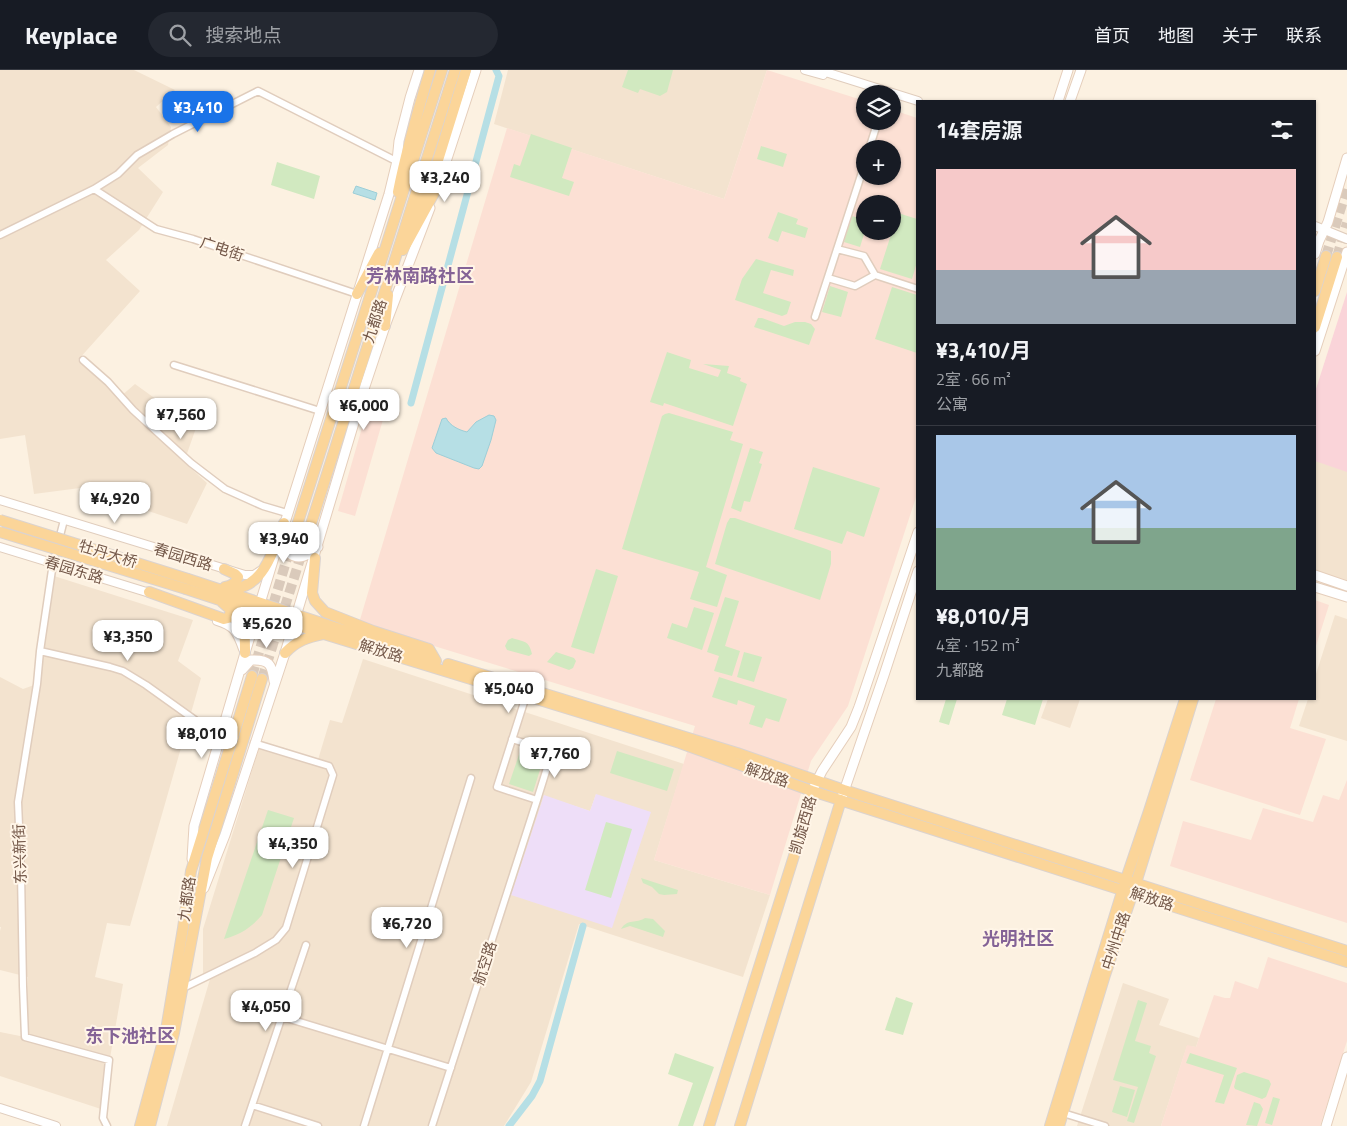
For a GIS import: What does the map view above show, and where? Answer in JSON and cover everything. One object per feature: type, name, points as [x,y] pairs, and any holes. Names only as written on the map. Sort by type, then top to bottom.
[{"type":"main road","name":"九都路","points":[[140,1126],[166,1030],[191,871],[194,826],[286,518],[400,163],[399,141],[419,70]]},
{"type":"main road","points":[[357,294],[390,234],[400,163],[430,70]]},
{"type":"main road","name":"九都路","points":[[293,538],[442,70]]},
{"type":"main road","name":"九都路","points":[[305,543],[455,70]]},
{"type":"main road","points":[[385,326],[391,273],[434,173],[466,70]]},
{"type":"main road","name":"九都路","points":[[198,905],[225,835],[296,620],[365,386],[385,326],[439,184],[476,70]]},
{"type":"main road","points":[[1058,100],[1068,70]]},
{"type":"main road","points":[[1070,100],[1081,70]]},
{"type":"main road","points":[[1316,250],[1321,232],[1328,222],[1347,158]]},
{"type":"main road","points":[[391,273],[439,184]]},
{"type":"main road","points":[[1316,348],[1347,252]]},
{"type":"main road","points":[[1316,289],[1331,256],[1316,324]]},
{"type":"main road","points":[[286,518],[284,545],[291,555],[303,557],[318,547]]},
{"type":"main road","points":[[218,588],[238,588],[251,583],[260,575],[267,564],[286,518]]},
{"type":"main road","name":"牡丹大桥","points":[[0,520],[187,584]]},
{"type":"main road","name":"牡丹大桥","points":[[0,532],[187,584]]},
{"type":"main road","name":"凯旋西路","points":[[709,1126],[807,814],[812,791],[816,780],[851,727],[916,538]]},
{"type":"main road","points":[[315,558],[312,593],[314,600],[325,612],[429,649],[436,661]]},
{"type":"main road","points":[[218,588],[229,586],[237,581],[238,577],[235,574],[224,569]]},
{"type":"main road","points":[[1316,575],[1347,586]]},
{"type":"main road","name":"凯旋西路","points":[[740,1126],[843,795],[916,577]]},
{"type":"main road","name":"解放路","points":[[187,584],[218,588],[259,608]]},
{"type":"main road","name":"解放路","points":[[187,584],[220,600],[259,608],[737,752],[816,780],[843,795]]},
{"type":"main road","points":[[1316,587],[1347,597]]},
{"type":"main road","points":[[149,592],[224,619],[228,618],[231,612],[230,609],[220,600]]},
{"type":"main road","points":[[220,600],[235,609],[242,620],[245,635],[245,653]]},
{"type":"main road","name":"解放路","points":[[296,620],[324,634],[680,743],[812,791],[843,795],[1129,886],[1347,951]]},
{"type":"main road","points":[[285,653],[290,647],[302,640],[324,634]]},
{"type":"main road","points":[[240,672],[250,660],[262,660],[269,663],[273,669],[275,684]]},
{"type":"main road","name":"九都路","points":[[150,1126],[174,1033],[206,858],[257,678],[191,871]]},
{"type":"main road","name":"中州中路","points":[[1059,1126],[1105,975],[1152,802],[1185,700]]},
{"type":"main road","name":"中州中路","points":[[1050,1126],[1129,886],[1194,700]]},
{"type":"main road","name":"解放路","points":[[1129,886],[1347,962]]},
{"type":"main road","points":[[1326,1126],[1347,1057]]},
{"type":"main road","points":[[1330,1126],[1347,1073]]},
{"type":"street","points":[[805,70],[856,85]]},
{"type":"street","points":[[819,70],[862,85]]},
{"type":"street","points":[[0,235],[94,189],[118,174],[137,155],[173,134],[258,91],[400,163]]},
{"type":"street","points":[[901,97],[916,101]]},
{"type":"street","points":[[901,99],[916,105]]},
{"type":"street","points":[[815,317],[858,185]]},
{"type":"street","name":"广电街","points":[[94,189],[156,228],[357,294]]},
{"type":"street","points":[[1321,232],[1347,239]]},
{"type":"street","points":[[837,248],[864,256],[875,275],[916,288]]},
{"type":"street","points":[[828,278],[855,286],[875,275]]},
{"type":"street","points":[[83,360],[108,382],[133,410],[191,463],[225,489],[286,518]]},
{"type":"street","points":[[174,365],[320,411]]},
{"type":"street","name":"春园西路","points":[[0,500],[245,575],[254,575],[267,564]]},
{"type":"street","name":"东兴新街","points":[[64,520],[53,563],[37,684],[18,802],[25,1038],[109,1060],[103,1118],[107,1126]]},
{"type":"street","name":"春园东路","points":[[0,547],[149,592],[190,612],[228,624],[234,629],[245,653]]},
{"type":"street","points":[[40,651],[123,671],[195,720]]},
{"type":"street","points":[[526,696],[496,787],[537,800]]},
{"type":"street","points":[[204,723],[223,731]]},
{"type":"street","name":"航空路","points":[[432,1126],[552,752],[512,739]]},
{"type":"street","points":[[182,989],[255,953],[276,940],[286,928],[333,775],[329,766],[254,743]]},
{"type":"street","points":[[364,1126],[471,778]]},
{"type":"street","points":[[245,1126],[306,945]]},
{"type":"street","points":[[237,1003],[451,1068]]},
{"type":"street","points":[[252,1105],[318,1126]]},
{"type":"street","points":[[0,1108],[56,1126]]},
{"type":"street","points":[[1063,1113],[1105,1126]]},
{"type":"shaded area","points":[[0,70],[134,70],[175,90],[156,107],[171,127],[168,145],[138,168],[163,192],[139,230],[106,260],[140,291],[78,360],[120,397],[135,384],[196,428],[184,462],[207,483],[187,524],[80,488],[34,494],[25,435],[0,439]]},
{"type":"shaded area","points":[[508,70],[767,70],[724,199],[494,124]]},
{"type":"shaded area","points":[[767,70],[856,98],[856,130],[901,130],[901,113],[916,118],[916,497],[848,706],[811,761],[770,895],[654,860],[695,726],[359,623],[507,128],[724,199]]},
{"type":"shaded area","points":[[1347,292],[1347,472],[1316,461],[1316,389]]},
{"type":"shaded area","points":[[372,393],[389,399],[355,516],[338,511]]},
{"type":"shaded area","points":[[1316,460],[1347,471],[1347,581],[1316,571]]},
{"type":"shaded area","points":[[54,576],[193,620],[178,661],[201,678],[130,926],[107,923],[95,977],[123,984],[101,1109],[0,1076],[0,1032],[25,1037],[28,977],[0,970],[0,677],[23,689],[37,684]]},
{"type":"shaded area","points":[[1316,600],[1329,605],[1316,646]]},
{"type":"shaded area","points":[[1335,615],[1347,619],[1347,741],[1299,726],[1308,700],[1316,700],[1316,674]]},
{"type":"shaded area","points":[[363,659],[684,764],[654,860],[770,895],[743,977],[579,924],[531,1082],[504,1126],[167,1126],[210,979],[203,982],[203,929],[260,745],[317,763],[330,720],[342,723]],"holes":[[[596,794],[612,928],[544,796],[590,811]]]},
{"type":"shaded area","points":[[1048,700],[1080,700],[1070,728],[1041,718]]},
{"type":"shaded area","points":[[1216,700],[1299,700],[1290,728],[1326,739],[1300,815],[1190,780]]},
{"type":"shaded area","points":[[1347,780],[1347,923],[1170,866],[1183,821],[1251,840],[1263,808],[1313,822],[1323,795],[1339,800]]},
{"type":"shaded area","points":[[596,794],[651,812],[612,928],[511,895],[544,795],[590,811]]},
{"type":"shaded area","points":[[1268,957],[1347,983],[1347,1041],[1320,1126],[1161,1126],[1187,1045],[1196,1047],[1214,995],[1230,998],[1235,981],[1258,989]]},
{"type":"shaded area","points":[[1123,983],[1169,999],[1159,1025],[1199,1038],[1196,1047],[1187,1046],[1161,1126],[1077,1126]]},
{"type":"green space","points":[[628,70],[673,70],[667,92],[660,96],[640,89],[638,93],[622,87]]},
{"type":"green space","points":[[531,134],[572,148],[562,178],[574,182],[569,196],[510,177],[514,164],[520,166]]},
{"type":"green space","points":[[761,146],[787,154],[783,167],[757,159]]},
{"type":"green space","points":[[277,162],[320,176],[314,199],[271,185]]},
{"type":"green space","points":[[778,212],[798,219],[796,224],[808,228],[805,238],[782,231],[778,242],[768,238]]},
{"type":"green space","points":[[901,214],[916,219],[916,265],[912,279],[880,269],[889,240],[901,240]]},
{"type":"green space","points":[[852,216],[856,217],[856,240],[862,240],[860,247],[844,242]]},
{"type":"green space","points":[[756,259],[794,270],[793,276],[771,270],[763,293],[791,302],[787,314],[782,316],[735,300],[742,279]]},
{"type":"green space","points":[[830,286],[848,292],[841,317],[822,312]]},
{"type":"green space","points":[[892,287],[916,295],[916,353],[875,339]]},
{"type":"green space","points":[[758,318],[784,326],[795,322],[805,322],[811,324],[815,329],[809,345],[754,327]]},
{"type":"green space","points":[[667,352],[691,360],[689,368],[718,377],[721,370],[703,364],[729,366],[727,373],[741,378],[740,381],[747,384],[733,426],[664,403],[663,406],[650,402]]},
{"type":"green space","points":[[669,413],[733,432],[730,440],[743,444],[706,567],[727,575],[717,607],[690,599],[699,572],[622,549],[662,416]]},
{"type":"green space","points":[[750,448],[763,452],[759,463],[762,464],[750,502],[744,501],[741,512],[731,508]]},
{"type":"green space","points":[[813,467],[880,488],[864,537],[847,531],[842,544],[794,529]]},
{"type":"green space","points":[[730,518],[735,518],[831,551],[831,564],[820,600],[715,564]]},
{"type":"green space","points":[[596,569],[618,576],[594,654],[571,647]]},
{"type":"green space","points":[[725,597],[739,601],[725,646],[740,651],[732,676],[714,671],[719,656],[707,652]]},
{"type":"green space","points":[[694,607],[714,613],[702,650],[667,638],[672,623],[687,628]]},
{"type":"green space","points":[[512,638],[528,644],[532,654],[529,656],[507,650],[505,646],[508,640]]},
{"type":"green space","points":[[556,652],[574,658],[576,661],[573,668],[569,670],[547,662]]},
{"type":"green space","points":[[744,652],[762,657],[754,682],[737,677]]},
{"type":"green space","points":[[719,677],[787,699],[779,722],[766,718],[762,728],[749,724],[755,706],[738,700],[737,705],[712,697]]},
{"type":"green space","points":[[946,700],[957,700],[949,725],[939,722]]},
{"type":"green space","points":[[1007,700],[1043,700],[1035,725],[1002,715]]},
{"type":"green space","points":[[521,749],[544,757],[533,792],[509,784]]},
{"type":"green space","points":[[617,751],[674,769],[667,791],[610,773]]},
{"type":"green space","points":[[268,810],[294,818],[262,915],[245,930],[224,939]]},
{"type":"green space","points":[[606,822],[632,829],[611,898],[585,890]]},
{"type":"green space","points":[[641,878],[678,890],[677,894],[659,894],[652,887],[643,883]]},
{"type":"green space","points":[[645,918],[653,919],[665,931],[663,937],[630,926],[621,929],[626,923]]},
{"type":"green space","points":[[896,997],[913,1003],[903,1035],[885,1030]]},
{"type":"green space","points":[[1138,1000],[1147,1003],[1135,1041],[1151,1046],[1149,1053],[1156,1056],[1134,1123],[1127,1121],[1138,1087],[1113,1080]]},
{"type":"green space","points":[[675,1053],[714,1067],[693,1126],[678,1126],[693,1083],[668,1074]]},
{"type":"green space","points":[[1190,1053],[1237,1068],[1224,1104],[1215,1102],[1224,1075],[1186,1063]]},
{"type":"green space","points":[[1244,1072],[1269,1080],[1271,1084],[1266,1097],[1262,1099],[1235,1089],[1237,1075]]},
{"type":"green space","points":[[1120,1086],[1135,1090],[1127,1117],[1112,1112]]},
{"type":"green space","points":[[1273,1097],[1280,1099],[1272,1125],[1265,1123]]},
{"type":"green space","points":[[1254,1102],[1260,1104],[1263,1109],[1257,1126],[1246,1125]]},
{"type":"water","points":[[356,186],[377,193],[375,200],[353,193]]},
{"type":"water","points":[[489,415],[494,416],[496,420],[482,466],[479,469],[436,453],[432,448],[442,419],[446,418],[455,427],[467,432],[476,422]]},
{"type":"waterway","points":[[411,403],[499,76],[496,70]]},
{"type":"waterway","points":[[509,1126],[532,1096],[540,1081],[583,926]]},
{"type":"tunnel","points":[[1326,256],[1347,188]]},
{"type":"tunnel","points":[[1337,257],[1347,223]]},
{"type":"tunnel","points":[[252,676],[293,538]]},
{"type":"tunnel","points":[[262,679],[305,543]]},
{"type":"district","name":"芳林南路社区","points":[[420,276]]},
{"type":"district","name":"光明社区","points":[[1018,939]]},
{"type":"district","name":"东下池社区","points":[[130,1036]]}]
